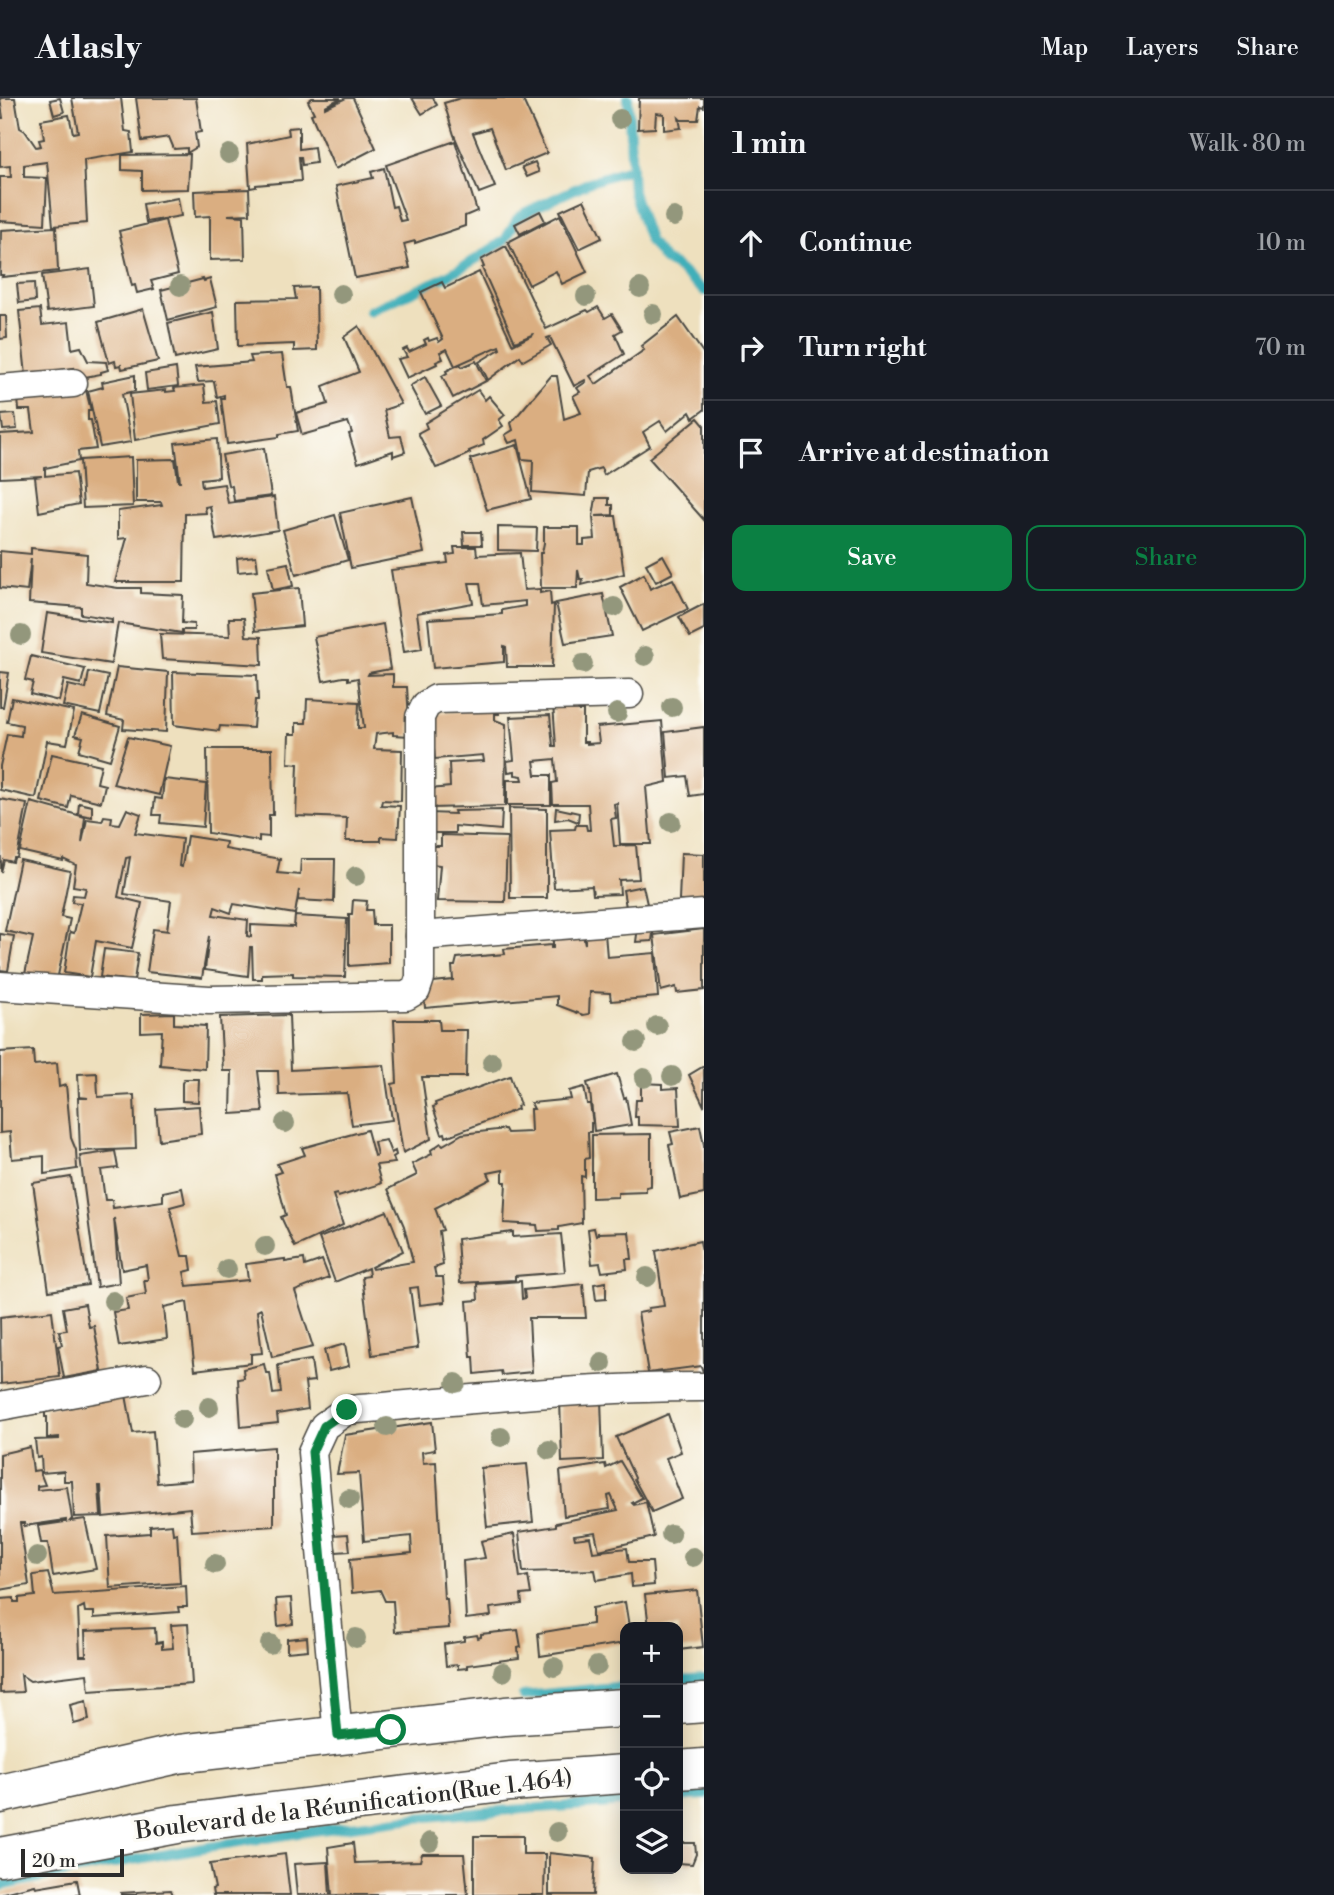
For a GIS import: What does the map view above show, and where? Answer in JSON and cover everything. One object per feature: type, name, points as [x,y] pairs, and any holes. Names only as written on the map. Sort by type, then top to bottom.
[{"type":"main road","points":[[683,1705],[704,1703]]},
{"type":"main road","points":[[0,1794],[178,1755],[505,1716],[620,1708]]},
{"type":"main road","points":[[683,1770],[704,1768]]},
{"type":"main road","name":"Boulevard de la Réunification(Rue 1.464)","points":[[0,1857],[177,1824],[510,1782],[620,1773]]},
{"type":"street","points":[[0,389],[74,383]]},
{"type":"street","points":[[0,986],[209,1000],[406,996],[416,989],[420,978],[420,717],[426,705],[436,699],[629,694]]},
{"type":"street","points":[[420,936],[704,914]]},
{"type":"street","points":[[0,1406],[147,1379]]},
{"type":"street","points":[[338,1736],[312,1452],[324,1426],[347,1410],[563,1391],[704,1387]]},
{"type":"building","points":[[0,98],[15,98],[20,128],[36,147],[41,146],[39,140],[44,139],[41,120],[69,115],[73,133],[78,132],[72,98],[121,98],[125,131],[131,132],[133,152],[84,160],[87,223],[53,226],[47,162],[24,165],[24,177],[47,178],[45,224],[0,221],[0,177],[11,177],[10,166],[0,167],[0,118],[3,118]]},
{"type":"building","points":[[60,98],[64,112],[54,115],[50,100]]},
{"type":"building","points":[[136,98],[196,98],[201,132],[195,133],[197,147],[187,153],[187,148],[174,149],[169,137],[142,141]]},
{"type":"building","points":[[312,98],[341,98],[325,108],[346,98],[353,98],[376,148],[335,169],[311,114],[314,113],[308,101]]},
{"type":"building","points":[[412,98],[433,98],[437,105],[422,114]]},
{"type":"building","points":[[461,98],[522,98],[547,153],[506,170],[490,128],[473,133],[495,187],[479,193],[454,135],[444,103]]},
{"type":"building","points":[[639,98],[704,98],[704,107],[700,106],[698,120],[679,118],[681,128],[664,130],[664,114],[656,113],[655,128],[638,129]]},
{"type":"building","points":[[299,127],[299,149],[314,147],[316,163],[302,165],[299,157],[301,181],[256,185],[250,188],[247,144],[289,135],[288,128]]},
{"type":"building","points":[[455,141],[477,211],[465,216],[465,226],[415,243],[404,244],[410,268],[355,278],[336,186],[373,178],[371,172],[384,168],[392,207],[396,206],[400,221],[406,220],[386,165]]},
{"type":"building","points":[[190,154],[188,189],[142,190],[142,171],[122,170],[122,155]]},
{"type":"building","points":[[535,162],[539,172],[527,177],[522,167]]},
{"type":"building","points":[[249,189],[250,214],[228,215],[244,216],[245,259],[210,260],[210,216],[195,217],[194,191]]},
{"type":"building","points":[[178,198],[181,216],[146,222],[143,204]]},
{"type":"building","points":[[584,200],[602,238],[579,249],[560,211]]},
{"type":"building","points":[[540,211],[545,221],[520,234],[515,224]]},
{"type":"building","points":[[560,215],[587,272],[562,284],[556,271],[529,285],[508,242]]},
{"type":"building","points":[[165,220],[178,274],[151,281],[154,289],[137,293],[135,285],[132,286],[119,231]]},
{"type":"building","points":[[56,227],[58,271],[2,277],[3,275],[0,275],[1,230]]},
{"type":"building","points":[[506,246],[546,329],[598,307],[605,318],[612,314],[622,330],[615,334],[624,354],[590,376],[596,384],[644,350],[641,346],[678,317],[704,354],[704,410],[693,418],[690,412],[667,431],[660,421],[643,432],[650,446],[604,475],[601,468],[588,472],[586,496],[532,492],[533,460],[522,459],[518,440],[509,443],[505,435],[513,430],[511,423],[551,376],[557,376],[564,419],[581,413],[573,396],[580,392],[577,388],[586,382],[585,380],[574,386],[550,337],[547,338],[551,345],[523,361],[520,356],[488,380],[479,362],[500,349],[499,346],[455,366],[447,349],[440,352],[443,359],[436,362],[437,364],[407,378],[398,359],[407,357],[403,350],[407,348],[409,352],[426,344],[424,340],[428,338],[429,341],[437,338],[439,342],[443,339],[421,292],[442,282],[445,288],[479,272],[513,345],[534,334],[515,342],[482,268],[484,267],[481,260]]},
{"type":"building","points":[[90,269],[94,306],[47,312],[42,275]]},
{"type":"building","points":[[210,279],[217,307],[168,320],[161,290]]},
{"type":"building","points":[[34,283],[35,301],[19,303],[17,284]]},
{"type":"building","points":[[316,287],[317,350],[294,351],[294,344],[238,346],[237,300],[296,299],[294,288]]},
{"type":"building","points":[[40,309],[42,325],[69,322],[72,349],[81,347],[88,361],[106,362],[108,370],[74,379],[74,368],[26,375],[19,311]]},
{"type":"building","points":[[143,309],[158,361],[122,369],[121,365],[116,366],[115,361],[109,363],[98,322]]},
{"type":"building","points":[[213,312],[218,349],[175,359],[168,323]]},
{"type":"building","points":[[0,316],[6,316],[7,338],[0,339]]},
{"type":"building","points":[[359,326],[401,404],[384,410],[390,437],[401,436],[405,452],[393,456],[393,451],[358,463],[348,422],[302,435],[296,413],[328,404],[323,386],[359,372],[344,337]]},
{"type":"building","points":[[282,354],[298,431],[279,434],[279,437],[227,444],[221,398],[224,398],[224,395],[217,397],[214,381],[198,382],[195,367],[252,362],[250,356]]},
{"type":"building","points":[[476,361],[486,381],[453,398],[442,376],[460,364],[462,367]]},
{"type":"building","points":[[176,368],[178,386],[147,390],[145,373]]},
{"type":"building","points":[[135,375],[135,391],[122,394],[131,442],[100,447],[88,391],[103,387],[102,382]]},
{"type":"building","points":[[425,377],[441,406],[425,414],[410,386]]},
{"type":"building","points":[[204,385],[206,402],[217,401],[220,424],[135,440],[130,394],[175,391],[174,388]]},
{"type":"building","points":[[86,390],[91,411],[88,411],[88,420],[91,420],[96,449],[78,451],[79,461],[45,468],[45,476],[75,473],[79,504],[39,512],[35,477],[42,476],[0,478],[0,434],[34,432],[31,410],[19,410],[18,398]]},
{"type":"building","points":[[478,390],[485,400],[489,396],[505,415],[499,420],[503,426],[483,440],[484,445],[436,468],[418,433],[427,428],[425,423]]},
{"type":"building","points":[[15,414],[17,429],[3,430],[1,415]]},
{"type":"building","points":[[698,418],[704,425],[704,520],[649,458]]},
{"type":"building","points":[[217,439],[219,477],[201,479],[202,487],[224,484],[228,503],[274,497],[278,530],[216,540],[210,506],[205,507],[206,513],[185,514],[184,582],[115,582],[127,538],[118,539],[118,511],[162,505],[161,502],[136,502],[136,460],[175,459],[180,481],[175,443]]},
{"type":"building","points":[[517,445],[531,499],[487,510],[470,459]]},
{"type":"building","points":[[264,448],[271,496],[234,501],[222,455]]},
{"type":"building","points":[[131,457],[133,506],[83,508],[80,460]]},
{"type":"building","points":[[412,497],[424,553],[351,568],[340,513]]},
{"type":"building","points":[[596,498],[609,498],[609,505],[613,505],[613,515],[596,516],[616,516],[624,574],[582,585],[583,579],[580,579],[578,570],[577,588],[541,588],[540,553],[544,543],[544,527],[579,527],[579,545],[584,545],[584,540],[595,539],[593,517]]},
{"type":"building","points":[[335,515],[348,560],[296,575],[283,530]]},
{"type":"building","points":[[498,527],[537,528],[536,551],[498,550]]},
{"type":"building","points":[[463,532],[481,532],[482,545],[464,545]]},
{"type":"building","points":[[454,547],[476,547],[477,555],[520,553],[524,590],[540,589],[540,593],[550,591],[551,605],[554,604],[552,667],[507,667],[504,646],[504,662],[433,668],[428,619],[502,614],[502,610],[525,606],[525,601],[483,605],[480,583],[469,583],[473,603],[417,613],[422,649],[404,652],[391,570],[448,563],[447,555],[455,554]]},
{"type":"building","points":[[31,548],[87,554],[86,583],[141,588],[141,593],[183,595],[182,623],[194,624],[194,630],[182,630],[182,633],[118,623],[111,664],[41,653],[47,613],[112,623],[112,619],[81,614],[81,607],[29,603],[31,558],[27,591],[0,588],[0,551],[31,554]]},
{"type":"building","points":[[663,555],[673,573],[656,582],[646,564]]},
{"type":"building","points":[[256,556],[258,570],[238,572],[237,558]]},
{"type":"building","points":[[288,563],[293,586],[273,590],[268,567]]},
{"type":"building","points":[[644,574],[650,589],[673,579],[688,609],[642,631],[620,587]]},
{"type":"building","points":[[299,588],[302,626],[255,631],[251,593]]},
{"type":"building","points":[[603,594],[612,636],[565,643],[556,603]]},
{"type":"building","points":[[704,604],[704,630],[690,637],[679,617]]},
{"type":"building","points":[[229,618],[244,618],[246,636],[261,637],[262,665],[162,659],[160,634],[230,636]]},
{"type":"building","points":[[383,624],[390,669],[368,675],[393,674],[393,687],[407,687],[410,736],[393,735],[393,732],[376,734],[374,749],[402,750],[401,801],[382,800],[381,805],[400,806],[398,838],[346,841],[347,818],[296,816],[298,764],[288,763],[289,734],[296,734],[296,723],[306,723],[307,699],[359,702],[358,728],[364,728],[358,678],[348,680],[348,677],[343,677],[323,681],[314,637]]},
{"type":"building","points":[[31,656],[85,669],[81,684],[64,680],[59,701],[30,694],[33,682],[25,680]]},
{"type":"building","points":[[117,667],[168,672],[166,732],[123,729],[124,720],[107,716]]},
{"type":"building","points":[[0,672],[9,673],[3,707],[0,707]]},
{"type":"building","points":[[89,672],[108,676],[100,714],[63,706],[68,685],[86,689]]},
{"type":"building","points":[[173,672],[257,675],[258,700],[255,700],[253,728],[220,726],[219,731],[174,725]]},
{"type":"building","points":[[12,698],[74,711],[67,744],[47,741],[36,798],[0,790],[0,766],[7,734],[21,736],[22,725],[7,722]]},
{"type":"building","points":[[578,702],[578,711],[583,711],[583,742],[587,744],[599,743],[597,727],[662,721],[667,782],[646,787],[651,844],[620,844],[617,803],[614,804],[616,818],[611,819],[614,846],[636,845],[639,879],[619,880],[620,894],[593,895],[592,886],[554,888],[550,830],[575,829],[576,825],[586,825],[587,830],[590,830],[588,804],[553,804],[552,783],[557,782],[555,759],[534,761],[536,775],[551,775],[551,805],[507,805],[507,780],[523,780],[522,776],[515,775],[515,771],[508,772],[507,761],[514,760],[510,717],[550,715],[553,746],[556,746],[553,704]]},
{"type":"building","points":[[499,708],[495,720],[506,724],[505,806],[431,808],[430,789],[450,787],[449,763],[484,761],[483,755],[435,759],[431,714]]},
{"type":"building","points":[[82,715],[120,726],[110,760],[79,751],[83,737],[75,735]]},
{"type":"building","points":[[704,727],[704,794],[690,796],[687,776],[669,778],[665,732]]},
{"type":"building","points":[[128,737],[170,746],[159,795],[113,784]]},
{"type":"building","points":[[207,749],[272,749],[273,815],[269,815],[269,837],[259,836],[259,841],[208,833]]},
{"type":"building","points":[[52,754],[101,765],[97,783],[105,785],[101,802],[71,795],[68,808],[41,801]]},
{"type":"building","points":[[164,779],[206,784],[203,827],[160,823],[161,815],[153,815],[155,798],[162,799]]},
{"type":"building","points":[[0,799],[27,804],[17,858],[14,858],[13,862],[4,860],[1,872]]},
{"type":"building","points":[[31,802],[85,817],[82,843],[87,819],[102,821],[104,816],[112,817],[111,823],[120,824],[127,809],[141,814],[135,833],[182,839],[179,866],[182,867],[187,836],[226,842],[225,849],[280,859],[277,873],[300,875],[301,859],[335,859],[334,902],[298,900],[299,890],[295,914],[234,904],[231,913],[215,907],[213,915],[248,920],[247,936],[251,937],[251,925],[294,927],[295,916],[347,919],[345,977],[293,976],[293,973],[262,974],[262,979],[253,979],[252,947],[248,976],[205,970],[209,936],[202,978],[147,972],[153,929],[169,931],[171,901],[124,894],[130,857],[126,858],[118,897],[142,903],[132,948],[96,941],[90,977],[64,973],[70,932],[74,933],[81,903],[72,902],[73,895],[84,896],[86,888],[73,886],[76,865],[63,859],[20,851]]},
{"type":"building","points":[[79,803],[92,806],[92,817],[78,814]]},
{"type":"building","points":[[509,808],[547,809],[547,898],[510,898]]},
{"type":"building","points":[[556,808],[579,813],[578,822],[568,818],[555,820]]},
{"type":"building","points":[[502,810],[501,830],[455,826],[455,833],[426,833],[428,813]]},
{"type":"building","points":[[441,835],[507,837],[505,902],[437,901],[440,865],[432,864],[432,846],[441,846]]},
{"type":"building","points":[[681,853],[704,854],[704,901],[679,901]]},
{"type":"building","points":[[20,860],[70,871],[61,917],[70,919],[57,980],[25,974],[33,937],[5,931]]},
{"type":"building","points":[[643,886],[647,904],[626,907],[623,890]]},
{"type":"building","points":[[353,900],[367,901],[366,910],[372,910],[373,925],[389,925],[389,963],[349,966],[349,914],[352,914]]},
{"type":"building","points":[[654,926],[652,941],[636,942],[638,927]]},
{"type":"building","points":[[704,929],[704,990],[677,993],[676,987],[661,991],[654,935]]},
{"type":"building","points":[[605,933],[607,957],[655,953],[658,997],[611,1001],[610,993],[590,992],[589,1014],[583,1015],[557,1005],[557,996],[425,1008],[423,983],[453,980],[452,966],[455,966],[457,958],[505,954],[504,949],[551,945],[553,948],[553,938],[583,935],[585,944],[585,934]]},
{"type":"building","points":[[0,934],[14,936],[8,971],[0,970]]},
{"type":"building","points":[[104,949],[138,953],[134,981],[100,977]]},
{"type":"building","points":[[174,1013],[174,1024],[206,1026],[205,1069],[160,1065],[162,1031],[141,1032],[141,1014]]},
{"type":"building","points":[[289,1015],[291,1070],[384,1065],[392,1120],[352,1125],[347,1093],[279,1095],[278,1071],[258,1071],[263,1112],[231,1114],[232,1071],[223,1071],[220,1017]]},
{"type":"building","points":[[394,1020],[439,1020],[440,1030],[467,1030],[466,1077],[422,1077],[431,1139],[403,1153],[392,1084],[397,1083]]},
{"type":"building","points":[[33,1050],[34,1065],[57,1063],[59,1087],[66,1085],[77,1169],[44,1174],[44,1156],[12,1159],[10,1132],[0,1133],[0,1052]]},
{"type":"building","points":[[704,1066],[704,1106],[689,1075]]},
{"type":"building","points":[[97,1073],[98,1097],[134,1095],[136,1149],[80,1151],[78,1098],[88,1098],[79,1097],[78,1074]]},
{"type":"building","points":[[617,1074],[624,1098],[626,1097],[631,1125],[594,1131],[587,1083]]},
{"type":"building","points":[[510,1076],[520,1105],[517,1106],[518,1109],[446,1137],[445,1133],[442,1134],[433,1107],[436,1106],[435,1103]]},
{"type":"building","points":[[184,1079],[199,1079],[198,1102],[182,1101]]},
{"type":"building","points":[[641,1083],[662,1084],[662,1089],[678,1088],[680,1126],[638,1125],[638,1117],[635,1117],[636,1100],[641,1100]]},
{"type":"building","points":[[584,1087],[593,1123],[591,1132],[588,1132],[589,1158],[585,1159],[585,1177],[581,1176],[582,1223],[559,1227],[559,1230],[538,1231],[537,1225],[504,1223],[506,1182],[503,1182],[503,1170],[488,1173],[491,1179],[435,1208],[443,1230],[439,1231],[443,1265],[434,1268],[436,1277],[443,1277],[445,1302],[420,1305],[418,1287],[410,1288],[418,1348],[372,1355],[362,1277],[369,1276],[368,1268],[335,1282],[319,1238],[387,1211],[403,1251],[371,1267],[372,1269],[413,1262],[404,1226],[388,1189],[417,1175],[412,1164],[432,1154],[431,1150],[441,1143],[443,1145],[462,1134],[505,1129],[507,1133],[531,1132],[530,1109],[534,1109],[531,1103],[571,1099],[569,1091]]},
{"type":"building","points":[[199,1106],[201,1134],[159,1140],[156,1109]]},
{"type":"building","points":[[700,1126],[704,1145],[704,1194],[680,1199],[669,1145],[673,1144],[670,1132]]},
{"type":"building","points":[[367,1130],[374,1156],[377,1155],[374,1142],[386,1140],[391,1153],[395,1151],[395,1163],[376,1165],[381,1183],[338,1197],[337,1194],[333,1195],[343,1225],[295,1247],[281,1217],[286,1215],[275,1174],[281,1172],[277,1164],[305,1155],[302,1148]]},
{"type":"building","points":[[651,1134],[651,1186],[646,1187],[646,1192],[592,1198],[592,1135]]},
{"type":"building","points":[[115,1151],[118,1168],[101,1170],[105,1200],[112,1200],[113,1208],[163,1201],[163,1192],[182,1188],[185,1203],[170,1207],[182,1256],[190,1256],[192,1270],[184,1272],[187,1286],[248,1280],[246,1264],[304,1259],[305,1266],[322,1260],[329,1278],[295,1291],[313,1347],[272,1357],[261,1309],[257,1311],[262,1353],[251,1354],[251,1363],[195,1370],[187,1302],[164,1307],[167,1339],[119,1346],[113,1312],[128,1310],[126,1298],[146,1294],[146,1265],[122,1270],[114,1218],[119,1283],[97,1287],[80,1156]]},
{"type":"building","points":[[71,1177],[88,1285],[49,1291],[33,1183]]},
{"type":"building","points":[[594,1228],[596,1236],[598,1233],[629,1232],[632,1259],[626,1259],[627,1269],[602,1272],[600,1263],[592,1264],[588,1229]]},
{"type":"building","points":[[513,1232],[513,1237],[561,1234],[565,1272],[515,1276],[515,1280],[460,1283],[457,1239]]},
{"type":"building","points":[[700,1241],[704,1264],[704,1375],[701,1366],[648,1373],[638,1313],[649,1311],[648,1308],[664,1306],[656,1251]]},
{"type":"building","points":[[521,1281],[522,1299],[525,1298],[524,1290],[583,1284],[586,1318],[529,1318],[532,1372],[475,1374],[474,1357],[471,1357],[467,1301],[478,1300],[477,1284]]},
{"type":"building","points":[[606,1282],[606,1299],[596,1300],[594,1284]]},
{"type":"building","points":[[85,1304],[89,1327],[94,1326],[102,1371],[64,1378],[58,1346],[62,1345],[59,1331],[67,1330],[63,1308]]},
{"type":"building","points":[[52,1311],[60,1377],[1,1384],[0,1317]]},
{"type":"building","points":[[345,1344],[349,1366],[329,1371],[324,1350]]},
{"type":"building","points":[[311,1360],[314,1381],[305,1382],[308,1409],[277,1414],[278,1423],[241,1427],[238,1379],[244,1378],[243,1369],[264,1364],[266,1373],[270,1373],[273,1394],[281,1393],[278,1365]]},
{"type":"building","points":[[126,1395],[133,1433],[153,1431],[157,1483],[191,1480],[190,1454],[274,1447],[274,1526],[192,1531],[190,1508],[103,1517],[101,1486],[101,1516],[74,1517],[72,1481],[64,1481],[64,1471],[42,1473],[41,1457],[37,1458],[35,1440],[59,1439],[47,1438],[45,1408]]},
{"type":"building","points":[[601,1399],[603,1460],[562,1462],[560,1400]]},
{"type":"building","points":[[668,1414],[681,1452],[666,1458],[682,1499],[652,1512],[616,1437]]},
{"type":"building","points":[[432,1422],[435,1450],[422,1452],[423,1463],[436,1462],[444,1599],[447,1599],[449,1628],[395,1632],[393,1601],[385,1601],[380,1590],[352,1593],[350,1559],[412,1553],[411,1536],[364,1541],[359,1473],[337,1474],[345,1435]]},
{"type":"building","points":[[30,1447],[33,1471],[39,1470],[45,1485],[37,1486],[37,1490],[67,1487],[72,1519],[70,1521],[85,1519],[96,1569],[53,1576],[48,1543],[41,1543],[38,1526],[66,1520],[24,1526],[24,1523],[20,1523],[29,1585],[0,1590],[0,1454]]},
{"type":"building","points":[[620,1461],[642,1498],[632,1503],[634,1505],[646,1502],[654,1537],[599,1550],[595,1532],[574,1535],[575,1539],[590,1537],[593,1552],[627,1548],[629,1562],[652,1562],[654,1585],[632,1587],[631,1574],[597,1580],[595,1570],[523,1572],[519,1532],[556,1526],[556,1523],[618,1510],[611,1495],[608,1496],[610,1509],[564,1516],[560,1471],[605,1464],[606,1468]]},
{"type":"building","points":[[527,1464],[533,1522],[487,1527],[481,1468]]},
{"type":"building","points":[[172,1524],[173,1534],[177,1533],[180,1583],[110,1588],[107,1536],[150,1533],[150,1526]]},
{"type":"building","points":[[348,1534],[350,1551],[336,1552],[333,1535]]},
{"type":"building","points":[[514,1534],[520,1578],[528,1576],[531,1594],[521,1595],[522,1604],[490,1608],[491,1616],[466,1619],[463,1561],[485,1558],[481,1541]]},
{"type":"building","points":[[48,1573],[54,1595],[186,1586],[187,1607],[178,1607],[179,1612],[94,1618],[94,1612],[85,1612],[84,1606],[78,1609],[80,1656],[86,1656],[85,1631],[155,1628],[156,1643],[162,1642],[162,1649],[173,1648],[171,1625],[188,1624],[192,1684],[89,1691],[87,1674],[30,1681],[21,1675],[23,1692],[0,1693],[0,1599],[14,1598],[14,1602],[19,1602],[19,1598],[35,1596],[33,1575]]},
{"type":"building","points":[[697,1590],[703,1647],[683,1649],[683,1622],[648,1622],[645,1595]]},
{"type":"building","points":[[291,1598],[293,1624],[278,1626],[276,1599]]},
{"type":"building","points":[[625,1602],[628,1622],[620,1622],[620,1644],[540,1656],[538,1633],[592,1624],[592,1608]]},
{"type":"building","points":[[518,1630],[521,1647],[518,1648],[519,1658],[467,1665],[467,1668],[458,1669],[458,1665],[446,1666],[444,1644],[464,1641],[464,1637],[477,1635],[478,1638],[481,1634]]},
{"type":"building","points":[[307,1637],[308,1650],[287,1652],[287,1639]]},
{"type":"building","points":[[86,1701],[89,1720],[74,1724],[70,1705]]},
{"type":"building","points":[[474,1836],[523,1836],[523,1854],[545,1854],[544,1895],[474,1895]]},
{"type":"building","points":[[353,1843],[355,1863],[420,1861],[422,1854],[464,1854],[468,1895],[332,1895],[328,1847]]},
{"type":"building","points":[[683,1843],[695,1843],[696,1854],[692,1864],[683,1863]]},
{"type":"building","points":[[549,1853],[595,1858],[593,1895],[549,1895]]},
{"type":"building","points":[[285,1854],[290,1895],[213,1895],[212,1889],[215,1888],[210,1864]]},
{"type":"building","points":[[328,1862],[330,1895],[297,1895],[294,1864]]},
{"type":"building","points":[[77,1880],[80,1895],[3,1895],[35,1885],[36,1887]]},
{"type":"building","points":[[171,1890],[173,1895],[121,1895],[121,1893]]},
{"type":"waterway","points":[[628,98],[633,192],[649,240],[664,260],[674,265],[704,291]]},
{"type":"waterway","points":[[369,311],[441,279],[478,258],[505,240],[517,219],[526,212],[590,182],[632,168]]},
{"type":"waterway","points":[[683,1680],[704,1678]]},
{"type":"waterway","points":[[523,1696],[620,1686]]},
{"type":"waterway","points":[[683,1797],[704,1795]]},
{"type":"waterway","points":[[0,1886],[198,1848],[348,1826],[454,1814],[620,1802]]},
{"type":"route","points":[[347,1410],[324,1426],[312,1452],[338,1736],[391,1730]]}]
